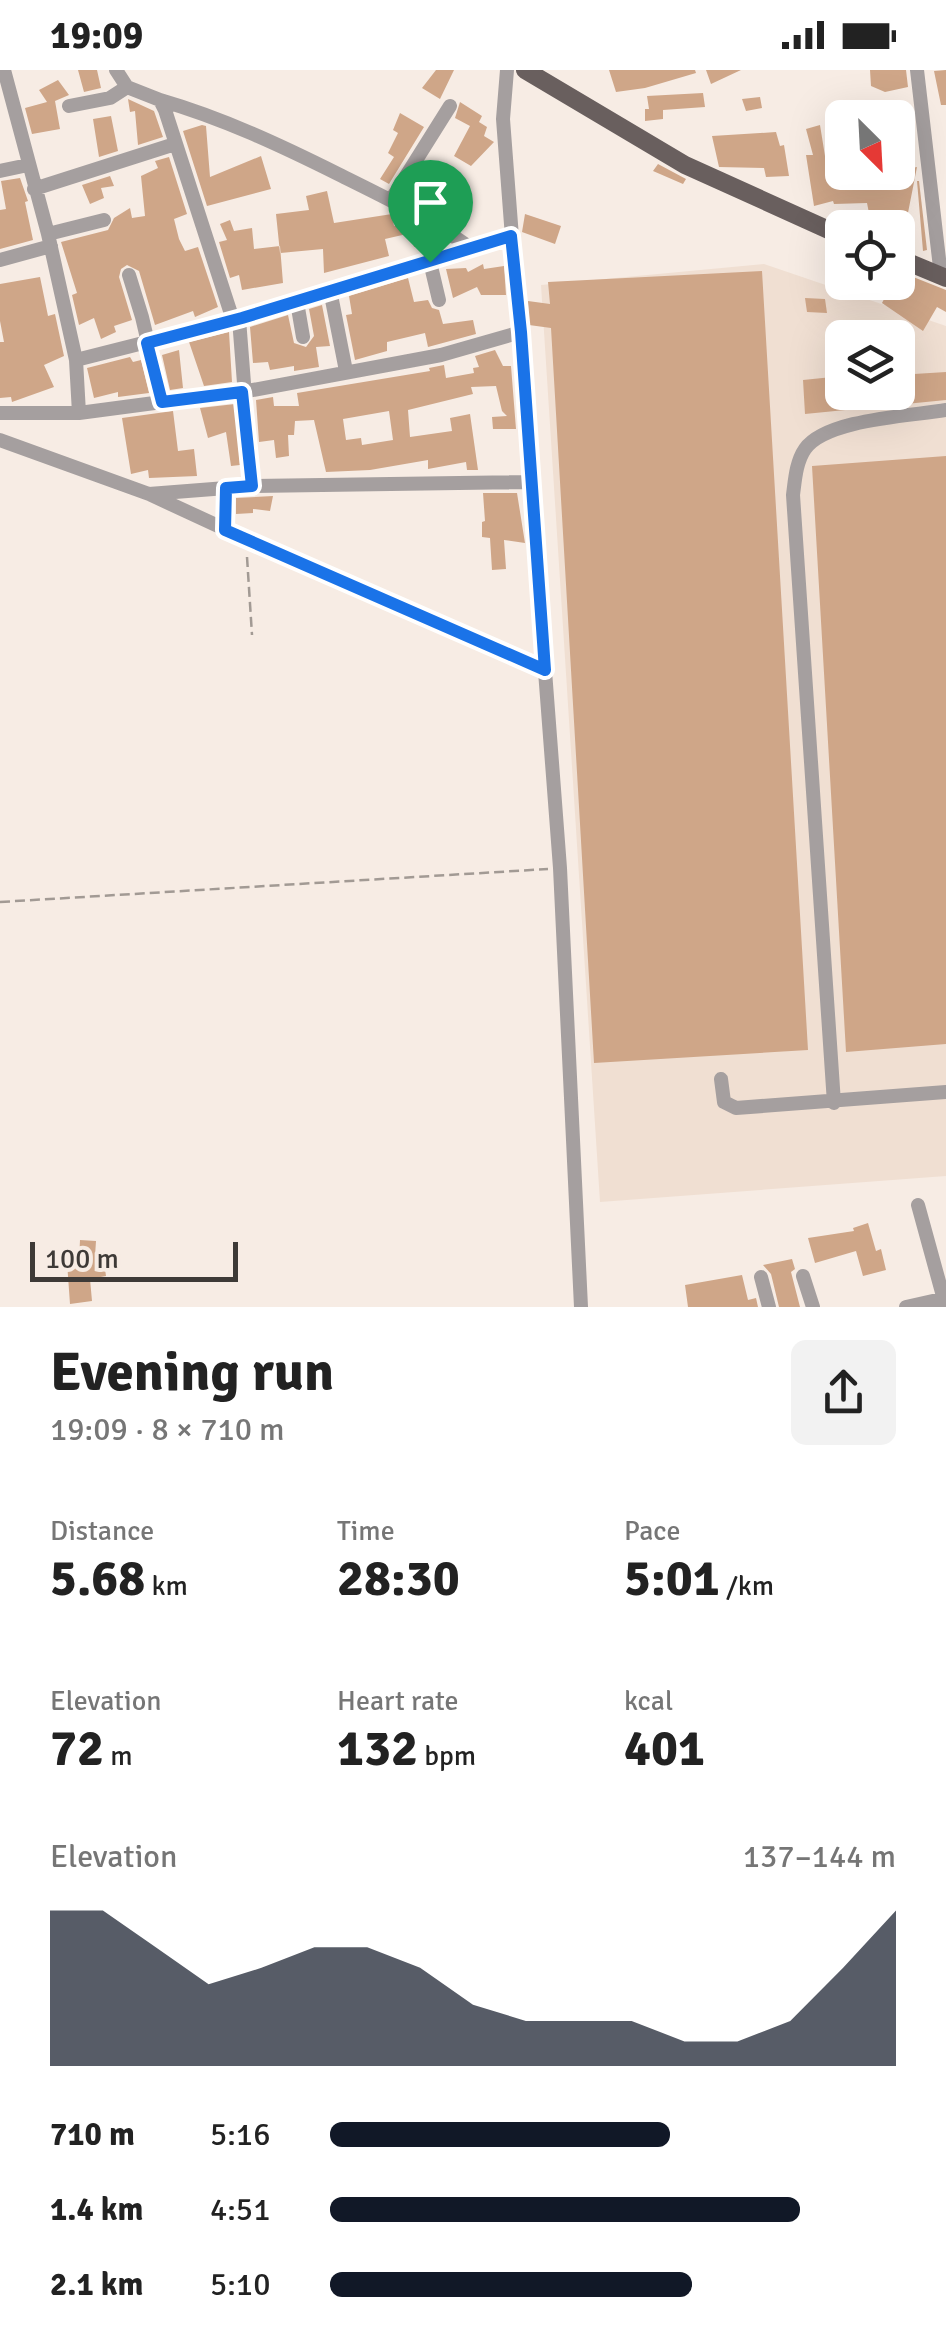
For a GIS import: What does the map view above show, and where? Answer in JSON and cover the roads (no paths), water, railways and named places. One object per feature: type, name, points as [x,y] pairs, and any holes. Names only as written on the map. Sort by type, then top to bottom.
[{"type":"main road","points":[[524,70],[685,165],[825,228]]},
{"type":"main road","points":[[915,265],[944,277]]},
{"type":"street","points":[[4,70],[76,360],[79,412]]},
{"type":"street","points":[[116,70],[127,86],[234,124],[391,200],[472,249]]},
{"type":"street","points":[[917,70],[944,277]]},
{"type":"street","points":[[506,76],[511,236],[560,868],[580,1307]]},
{"type":"street","points":[[69,106],[110,98],[127,86]]},
{"type":"street","points":[[160,100],[236,320],[252,486]]},
{"type":"street","points":[[391,200],[450,106]]},
{"type":"street","points":[[34,189],[175,144]]},
{"type":"street","points":[[0,171],[28,165]]},
{"type":"street","points":[[0,260],[104,220]]},
{"type":"street","points":[[76,360],[236,320],[511,236]]},
{"type":"street","points":[[430,262],[439,300]]},
{"type":"street","points":[[128,276],[162,402]]},
{"type":"street","points":[[330,290],[346,371]]},
{"type":"street","points":[[296,302],[303,337]]},
{"type":"street","points":[[0,414],[79,412],[242,392],[442,355],[521,332]]},
{"type":"street","points":[[834,1103],[793,495],[798,463],[816,439],[856,424],[946,410]]},
{"type":"street","points":[[0,440],[149,494],[545,670]]},
{"type":"street","points":[[149,494],[252,486],[531,482]]},
{"type":"street","points":[[225,530],[226,488]]},
{"type":"street","points":[[721,1079],[724,1102],[732,1108],[946,1092]]},
{"type":"street","points":[[918,1204],[946,1307]]},
{"type":"street","points":[[803,1276],[813,1307]]},
{"type":"street","points":[[761,1277],[770,1307]]},
{"type":"street","points":[[906,1307],[946,1298]]}]
